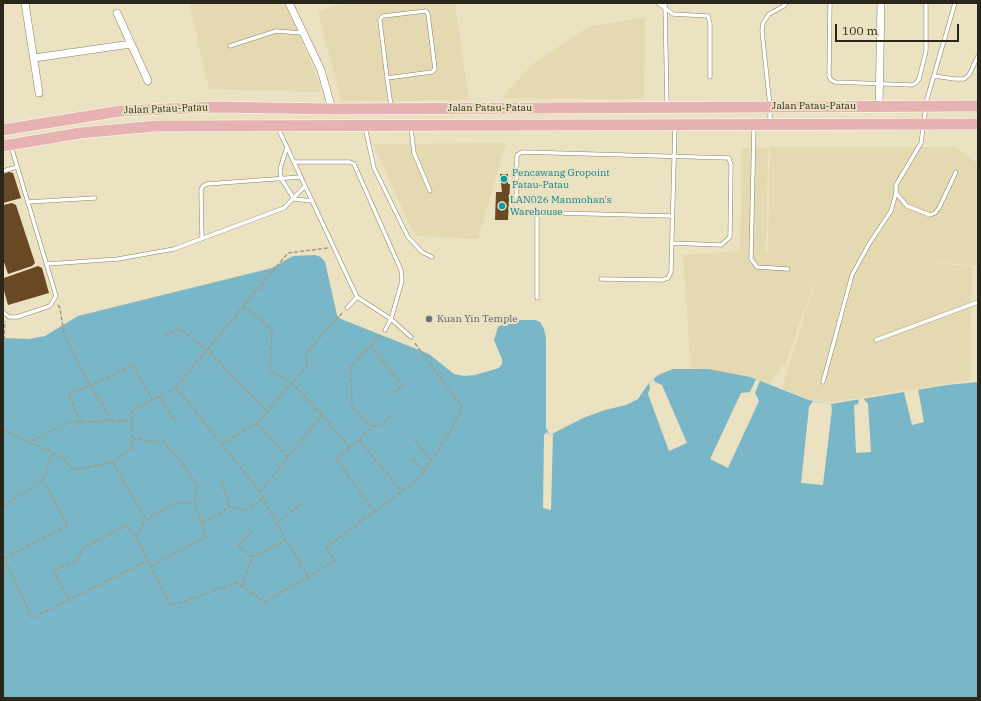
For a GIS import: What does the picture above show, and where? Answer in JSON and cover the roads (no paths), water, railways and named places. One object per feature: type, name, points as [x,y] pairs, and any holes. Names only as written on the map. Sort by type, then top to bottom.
[{"type":"main road","name":"Jalan Patau-Patau","points":[[3,130],[127,110],[216,107],[332,109],[770,106],[925,107],[978,105]]},
{"type":"main road","name":"Jalan Patau-Patau","points":[[7,146],[80,133],[121,128],[156,126],[278,127],[411,125],[978,124]]},
{"type":"street","points":[[25,3],[39,93]]},
{"type":"street","points":[[289,3],[321,70],[332,109]]},
{"type":"street","points":[[880,106],[881,3]]},
{"type":"street","points":[[117,13],[148,81]]},
{"type":"street","points":[[34,58],[131,44]]},
{"type":"lane","points":[[658,3],[673,14],[708,16],[710,24],[710,77]]},
{"type":"lane","points":[[665,3],[667,107]]},
{"type":"lane","points":[[770,124],[770,106],[762,31],[763,23],[769,14],[786,3]]},
{"type":"lane","points":[[830,3],[829,76],[831,80],[835,82],[912,85],[919,79],[926,51],[926,3]]},
{"type":"lane","points":[[823,382],[852,275],[869,244],[891,211],[896,193],[896,185],[920,143],[925,107],[955,3]]},
{"type":"lane","points":[[387,78],[432,72],[435,69],[428,14],[426,11],[383,16],[380,19],[387,78],[391,108]]},
{"type":"lane","points":[[230,46],[276,31],[302,33]]},
{"type":"lane","points":[[934,76],[964,79],[969,75],[978,56]]},
{"type":"lane","points":[[601,279],[662,280],[668,278],[671,272],[671,216],[675,124]]},
{"type":"lane","points":[[754,124],[751,259],[757,266],[788,269]]},
{"type":"lane","points":[[411,125],[414,153],[430,191]]},
{"type":"lane","points":[[364,126],[374,168],[408,237],[422,252],[432,257]]},
{"type":"lane","points":[[278,127],[357,297],[391,319],[411,337]]},
{"type":"lane","points":[[4,313],[16,317],[47,308],[55,300],[55,292],[28,202],[17,167],[7,146]]},
{"type":"lane","points":[[287,147],[280,169],[281,178],[294,199]]},
{"type":"lane","points":[[671,216],[537,214],[518,212],[516,208],[517,155],[522,152],[729,158],[731,165],[730,237],[720,245],[671,243]]},
{"type":"lane","points":[[294,162],[350,162],[356,168],[402,275],[391,319],[385,330]]},
{"type":"lane","points":[[3,171],[17,167]]},
{"type":"lane","points":[[896,193],[907,206],[930,215],[935,213],[939,208],[956,172]]},
{"type":"lane","points":[[202,238],[201,190],[203,186],[207,184],[301,177]]},
{"type":"lane","points":[[47,264],[146,255],[174,249],[284,208],[305,186]]},
{"type":"lane","points":[[28,202],[96,198]]},
{"type":"lane","points":[[294,199],[312,201]]},
{"type":"lane","points":[[537,214],[537,298]]},
{"type":"lane","points":[[347,308],[357,297]]},
{"type":"lane","points":[[876,340],[978,302]]},
{"type":"water","points":[[315,255],[321,257],[325,262],[337,315],[341,319],[429,354],[454,374],[464,376],[475,375],[499,368],[502,364],[502,359],[494,340],[498,327],[505,323],[521,320],[535,320],[540,322],[544,329],[546,338],[546,428],[550,435],[583,418],[605,410],[626,405],[638,399],[649,383],[658,375],[673,369],[708,369],[750,377],[809,400],[831,404],[947,385],[978,382],[978,698],[3,698],[3,338],[29,339],[45,336],[78,316],[272,268],[293,256]]},
{"type":"place","name":"Pencawang Gropoint Patau-Patau","points":[[504,179]]},
{"type":"place","name":"LAN026 Manmohan's Warehouse","points":[[502,206]]},
{"type":"place","name":"Kuan Yin Temple","points":[[429,319]]}]
